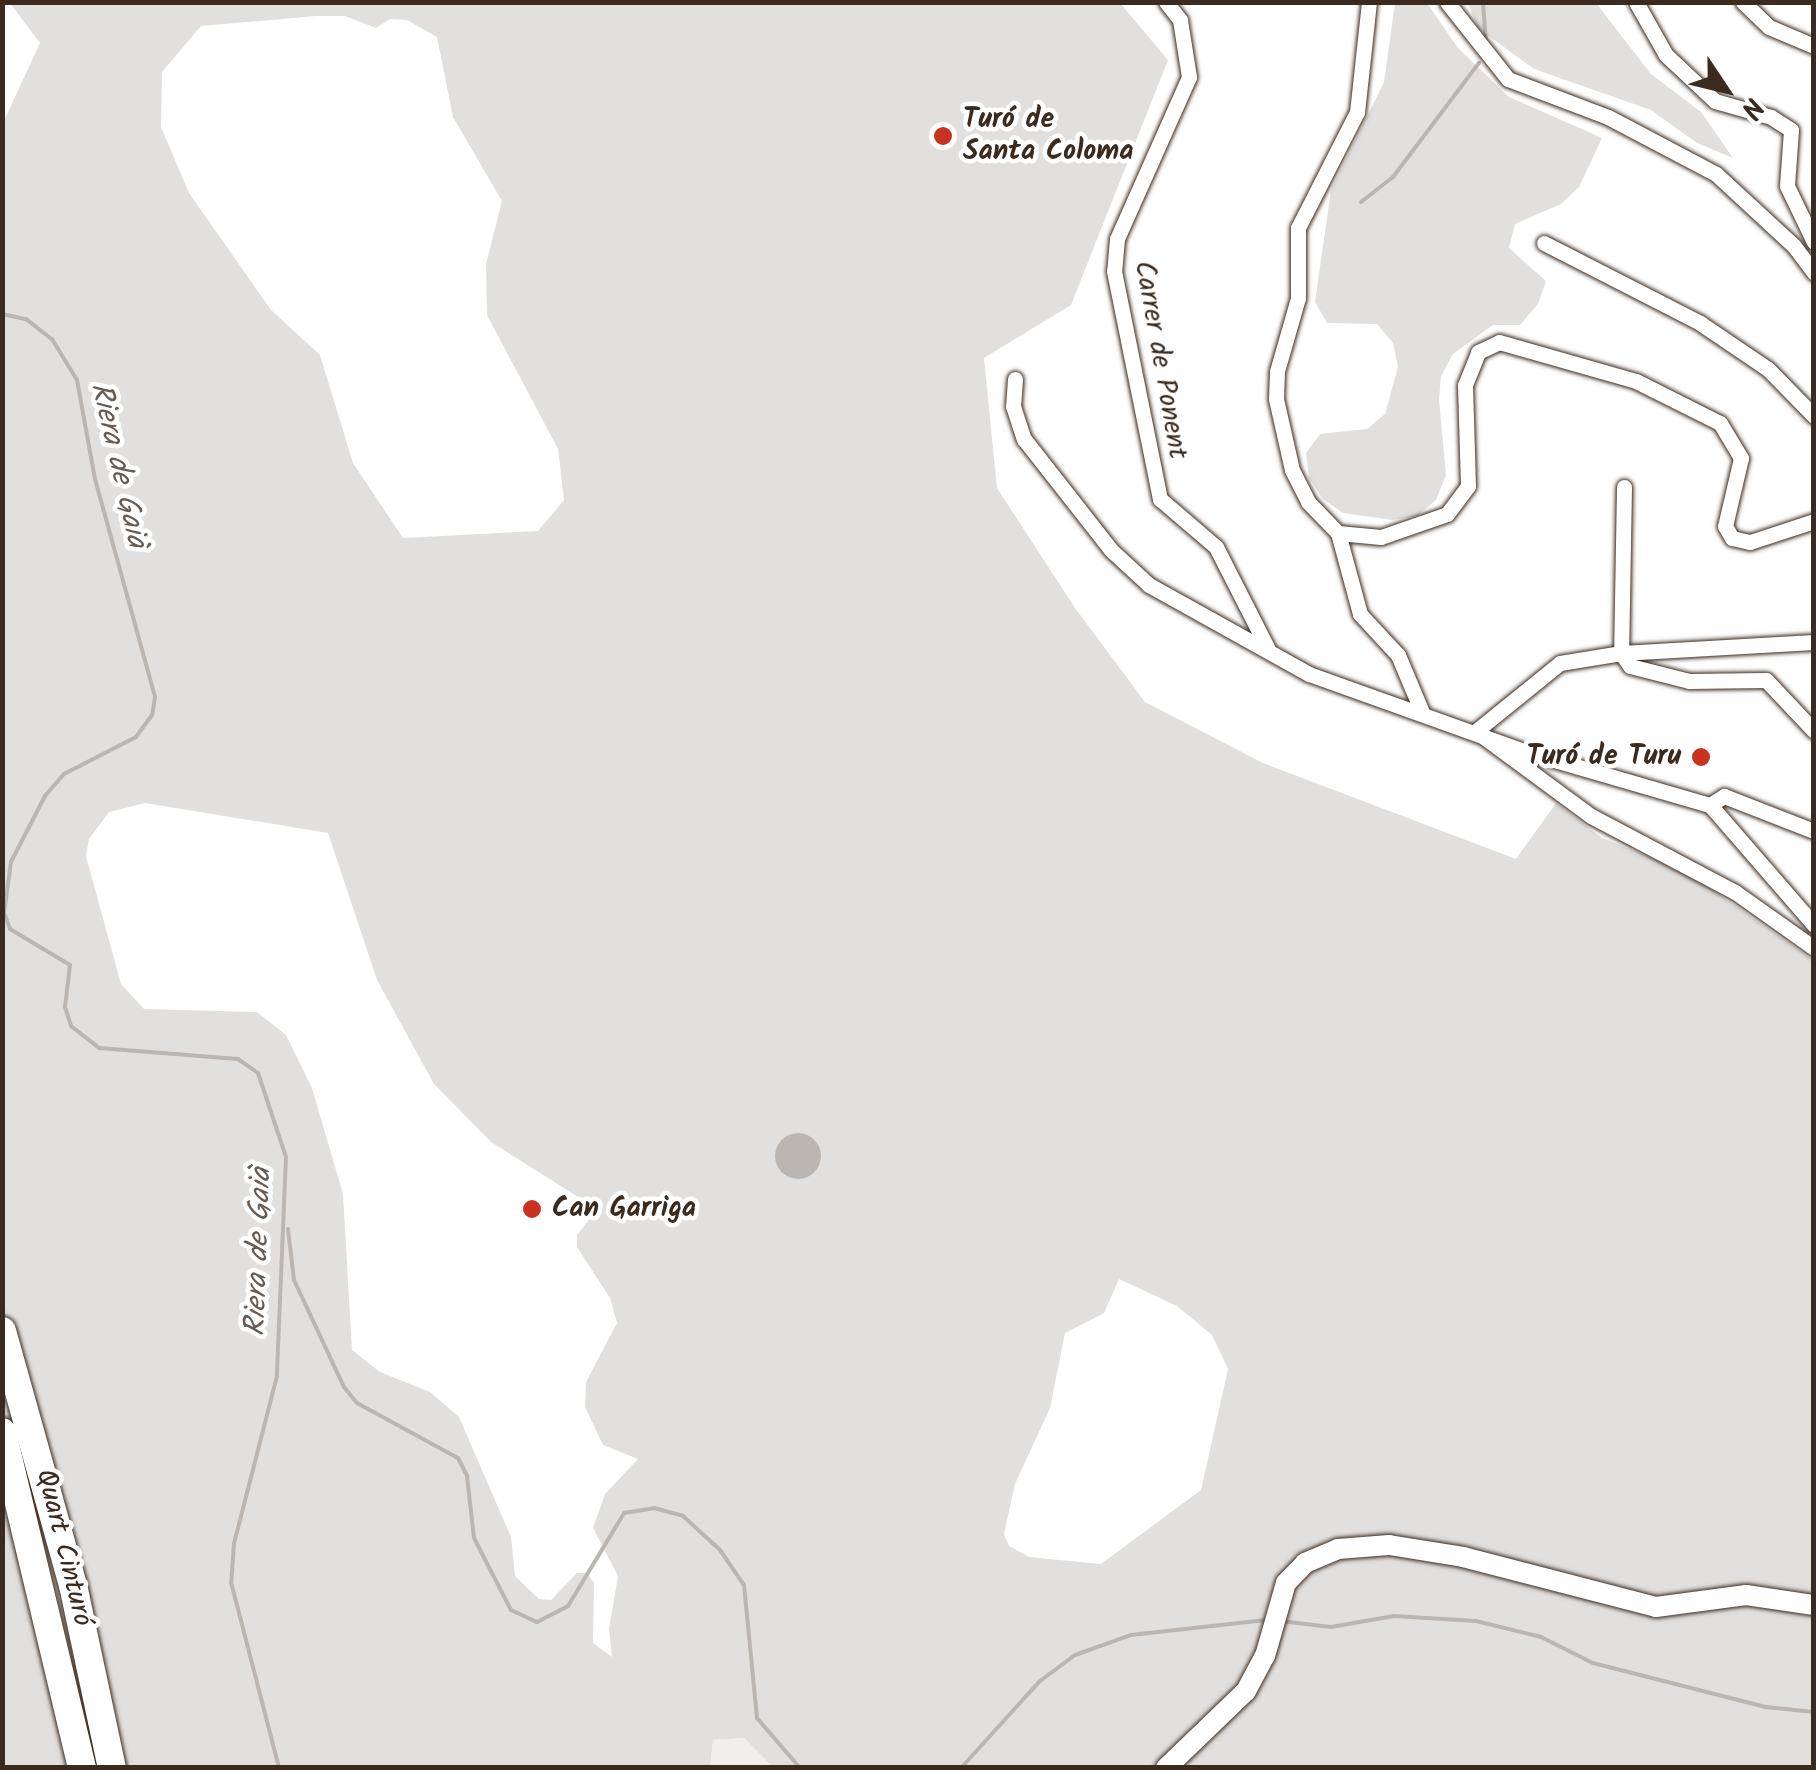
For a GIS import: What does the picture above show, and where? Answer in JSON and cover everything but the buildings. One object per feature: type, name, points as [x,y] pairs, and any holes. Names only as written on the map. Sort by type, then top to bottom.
[{"type":"highway","name":"Quart Cinturó","points":[[2,1331],[73,1585],[112,1768]]},
{"type":"highway","name":"Quart Cinturó","points":[[2,1432],[82,1768]]},
{"type":"street","name":"Carrer de Ponent","points":[[1166,2],[1180,20],[1188,77],[1117,239],[1114,271],[1160,499],[1216,547],[1268,649]]},
{"type":"street","points":[[1370,2],[1357,112],[1298,228],[1298,298],[1276,371],[1276,399],[1292,470],[1308,502],[1338,533],[1360,614],[1398,655],[1422,712]]},
{"type":"street","points":[[1448,2],[1508,79],[1608,116],[1716,174],[1794,246],[1814,273]]},
{"type":"street","points":[[1636,2],[1666,55],[1715,101],[1771,117],[1791,130],[1786,186],[1814,242]]},
{"type":"street","points":[[1743,2],[1769,27],[1814,46]]},
{"type":"street","points":[[1544,243],[1700,323],[1768,370],[1814,416]]},
{"type":"street","points":[[1338,533],[1381,537],[1447,514],[1468,486],[1466,385],[1478,352],[1499,342],[1636,381],[1720,423],[1741,458],[1724,526],[1732,538],[1750,542],[1814,521]]},
{"type":"street","points":[[1015,379],[1014,406],[1024,439],[1111,550],[1205,622],[1268,649],[1310,674],[1710,806],[1814,925]]},
{"type":"street","points":[[1624,487],[1621,652],[1630,666],[1689,680],[1766,680],[1814,731]]},
{"type":"street","points":[[1476,731],[1560,663],[1621,652],[1814,642]]},
{"type":"street","points":[[1476,731],[1591,816],[1734,892],[1814,948]]},
{"type":"street","points":[[1710,806],[1724,796],[1814,831]]},
{"type":"street","points":[[1166,1768],[1246,1691],[1264,1656],[1286,1584],[1305,1563],[1338,1549],[1389,1545],[1463,1557],[1656,1607],[1746,1595],[1814,1605]]},
{"type":"shaded area","points":[[10,3],[1120,3],[1168,60],[1071,305],[984,358],[997,488],[1075,608],[1145,702],[1263,763],[1516,859],[1556,803],[1602,838],[1687,872],[1813,960],[1813,1767],[774,1768],[744,1738],[713,1740],[710,1768],[3,1767],[2,125],[40,43]],"holes":[[[345,16],[376,28],[390,19],[407,20],[437,37],[453,117],[502,201],[486,264],[487,315],[558,449],[564,500],[538,531],[403,538],[353,463],[320,355],[271,310],[189,193],[161,127],[162,72],[201,26]],[[145,803],[328,833],[377,980],[434,1084],[491,1142],[597,1209],[577,1235],[577,1247],[610,1298],[617,1323],[586,1382],[585,1407],[603,1445],[638,1459],[605,1494],[593,1528],[618,1576],[609,1629],[612,1657],[593,1643],[594,1583],[587,1573],[577,1573],[551,1600],[539,1599],[515,1576],[511,1537],[459,1417],[430,1392],[380,1372],[352,1350],[343,1194],[312,1088],[286,1035],[257,1012],[144,1009],[121,984],[86,856],[89,839],[109,812]],[[1119,1279],[1177,1306],[1212,1335],[1228,1369],[1201,1490],[1101,1564],[1029,1557],[1009,1546],[1004,1534],[1015,1484],[1050,1408],[1065,1333],[1104,1313]]]},
{"type":"shaded area","points":[[1395,3],[1427,3],[1458,48],[1509,97],[1602,138],[1579,187],[1561,204],[1515,224],[1509,248],[1546,281],[1538,304],[1520,325],[1493,325],[1453,354],[1441,376],[1439,400],[1446,475],[1436,500],[1417,516],[1393,520],[1343,513],[1323,499],[1309,478],[1306,453],[1320,434],[1367,429],[1385,414],[1398,367],[1393,343],[1377,324],[1327,323],[1315,302],[1331,190],[1384,82]]},
{"type":"shaded area","points":[[1468,3],[1596,3],[1651,74],[1701,112],[1733,158],[1697,143],[1651,110],[1534,69],[1478,28]]},
{"type":"shaded area","points":[[798,1133],[814,1140],[821,1156],[814,1172],[798,1179],[782,1172],[775,1156],[782,1140]]},
{"type":"shaded area","points":[[744,1738],[774,1767],[710,1768],[713,1740]]},
{"type":"waterway","points":[[1483,2],[1486,41]]},
{"type":"waterway","points":[[1361,202],[1393,177],[1479,63]]},
{"type":"waterway","name":"Riera de Gaià","points":[[2,314],[26,319],[52,339],[77,380],[95,479],[155,697],[152,715],[136,737],[64,774],[45,796],[11,862],[4,913],[10,929],[70,965],[65,1007],[71,1026],[99,1048],[238,1059],[258,1073],[286,1157],[277,1376],[234,1543],[231,1582],[279,1768]]},
{"type":"waterway","points":[[288,1229],[294,1280],[344,1387],[357,1403],[458,1458],[467,1476],[474,1538],[511,1610],[537,1622],[568,1606],[624,1513],[654,1508],[683,1516],[720,1550],[744,1585],[757,1718],[800,1768]]},
{"type":"waterway","points":[[1280,1621],[1331,1627],[1394,1616],[1476,1621],[1541,1637],[1593,1663],[1766,1707],[1814,1712]]},
{"type":"waterway","points":[[961,1768],[1040,1681],[1075,1655],[1131,1635],[1266,1620]]},
{"type":"place","name":"Turó de Santa Coloma","points":[[943,136]]},
{"type":"place","name":"Turó de Turu","points":[[1701,757]]},
{"type":"place","name":"Can Garriga","points":[[532,1209]]}]
